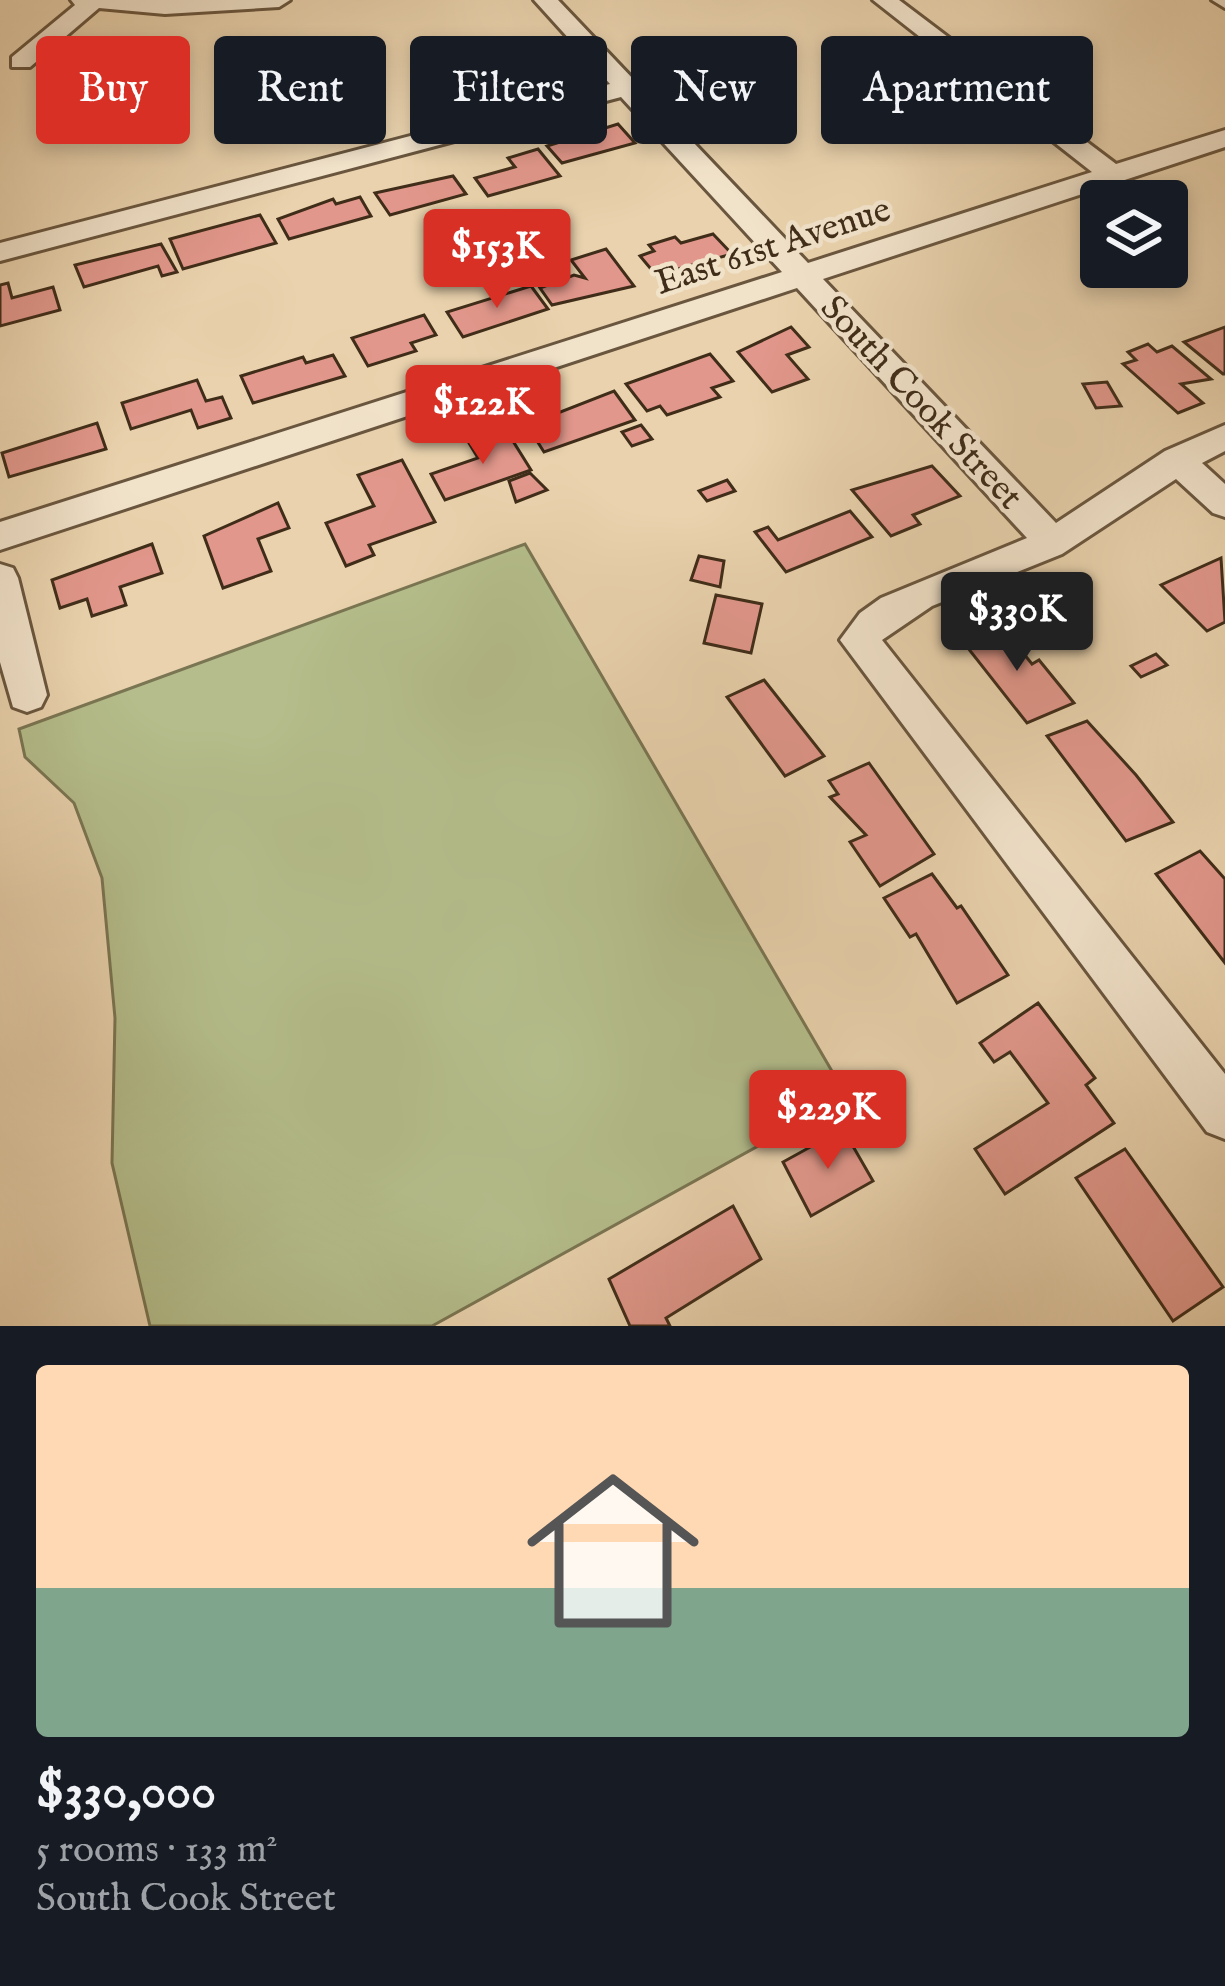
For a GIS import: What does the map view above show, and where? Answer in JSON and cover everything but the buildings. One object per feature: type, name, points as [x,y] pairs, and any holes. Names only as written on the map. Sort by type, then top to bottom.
[{"type":"street","points":[[21,62],[87,1],[165,7],[279,0]]},
{"type":"street","name":"South Cook Street","points":[[545,0],[807,274],[1052,542]]},
{"type":"street","points":[[884,0],[1112,174]]},
{"type":"street","points":[[0,252],[629,87]]},
{"type":"street","name":"East 61st Avenue","points":[[0,536],[1225,138]]},
{"type":"street","points":[[1225,436],[1177,460],[1052,542],[892,611],[859,640],[1225,1114]]},
{"type":"street","points":[[1177,460],[1225,504]]},
{"type":"street","points":[[0,578],[27,695]]},
{"type":"green space","points":[[525,544],[847,1097],[432,1326],[150,1326],[112,1163],[115,1018],[102,878],[74,803],[25,757],[19,729]]}]
